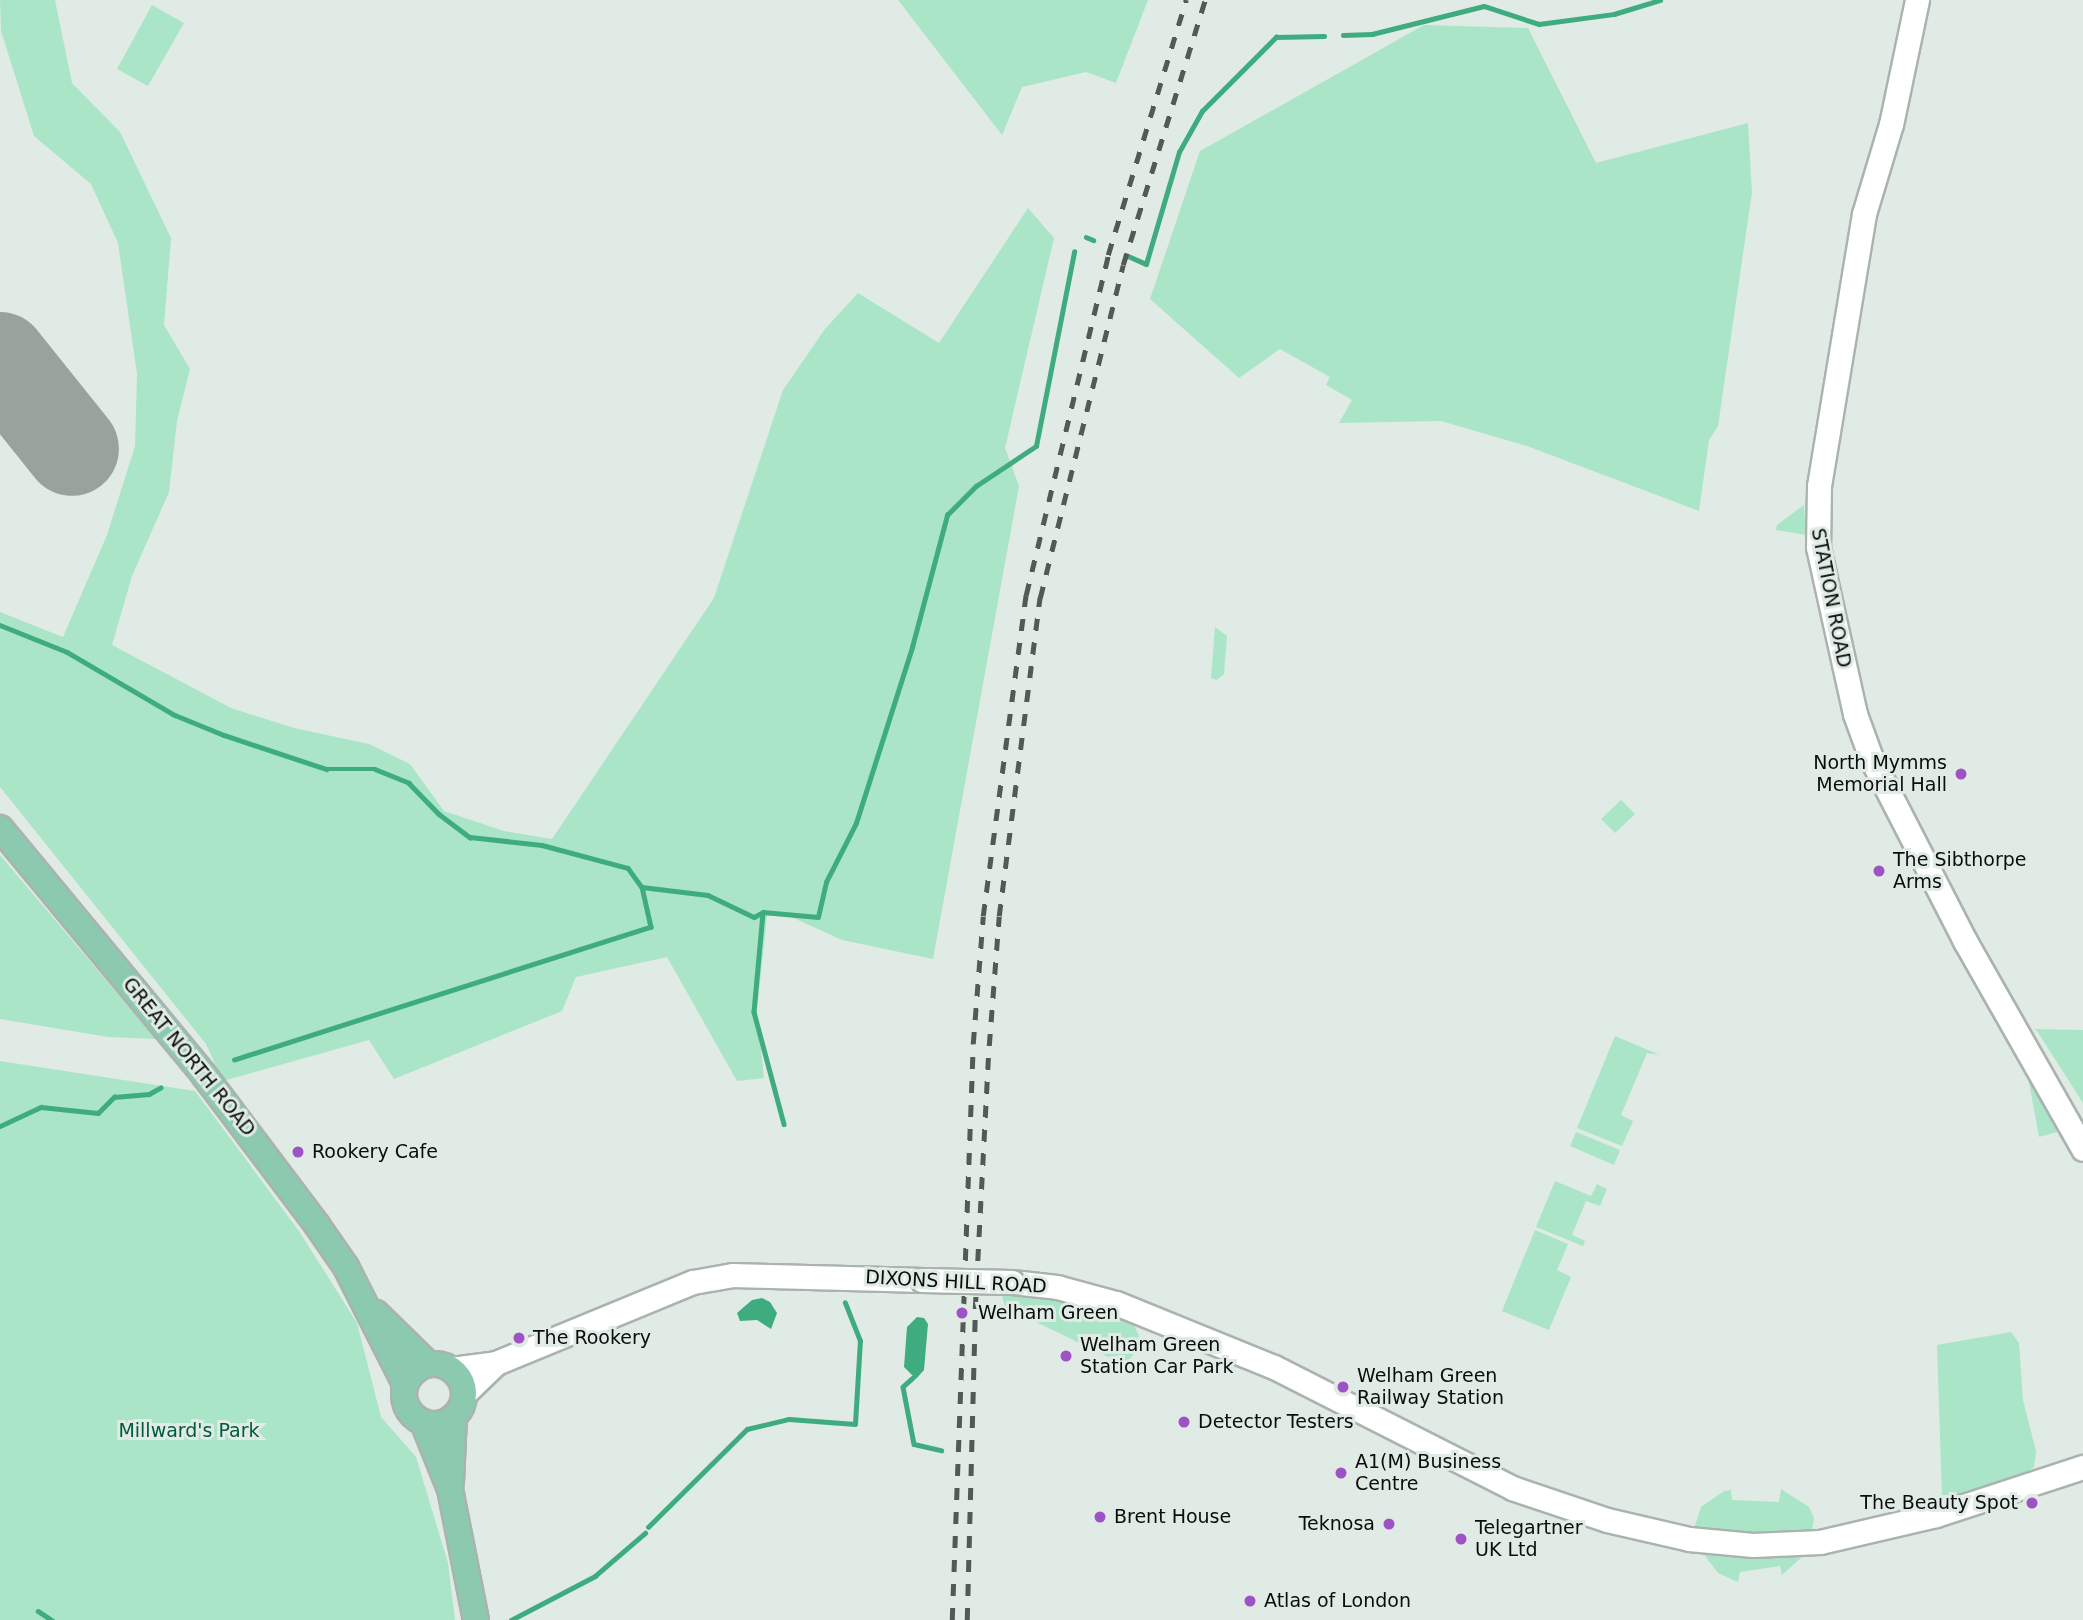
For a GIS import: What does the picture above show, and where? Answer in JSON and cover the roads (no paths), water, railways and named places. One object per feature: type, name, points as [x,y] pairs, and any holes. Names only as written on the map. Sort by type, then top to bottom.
[{"type":"main road","name":"GREAT NORTH ROAD","points":[[0,828],[249,1132],[346,1267],[405,1384]]},
{"type":"main road","name":"GREAT NORTH ROAD","points":[[360,1298],[439,1367]]},
{"type":"main road","points":[[450,1489],[454,1417],[464,1394],[439,1367],[416,1368],[405,1384],[406,1406],[422,1422],[450,1489],[476,1620]]},
{"type":"main road","points":[[422,1422],[434,1424],[454,1417]]},
{"type":"street","name":"STATION ROAD","points":[[1917,0],[1891,124],[1864,214],[1819,486],[1818,548],[1855,714],[1871,758],[1970,952],[2083,1149]]},
{"type":"street","name":"DIXONS HILL ROAD","points":[[439,1367],[496,1363],[693,1282],[733,1275],[1012,1283],[1057,1287],[1116,1303],[1274,1367],[1512,1488],[1607,1520],[1689,1539],[1753,1545],[1833,1540],[1936,1515],[2083,1466]]},
{"type":"street","name":"DIXONS HILL ROAD","points":[[464,1394],[496,1363]]},
{"type":"waterway","points":[[1343,35],[1372,34],[1484,6],[1539,24],[1614,14],[1660,0]]},
{"type":"waterway","points":[[1126,255],[1146,264],[1179,152],[1202,111],[1276,37],[1324,36]]},
{"type":"waterway","points":[[1086,237],[1093,240]]},
{"type":"waterway","points":[[642,887],[708,895],[754,917],[763,912],[818,917],[826,882],[856,823],[912,647],[947,515],[976,486],[1036,446],[1074,252]]},
{"type":"waterway","points":[[0,625],[67,652],[175,715],[224,735],[326,769],[375,769],[409,783],[439,814],[470,837],[542,845],[628,868],[642,887],[651,927],[235,1060]]},
{"type":"waterway","points":[[763,913],[754,1012],[784,1124]]},
{"type":"waterway","points":[[0,1126],[41,1107],[98,1113],[114,1097],[149,1094],[160,1088]]},
{"type":"waterway","points":[[648,1527],[747,1429],[789,1419],[855,1424],[860,1341],[845,1303]]},
{"type":"waterway","points":[[913,1378],[903,1387],[914,1444],[941,1450]]},
{"type":"waterway","points":[[511,1620],[595,1576],[645,1533]]},
{"type":"waterway","points":[[38,1611],[52,1620]]},
{"type":"railway","points":[[952,1620],[973,1044],[983,916],[1026,595],[1108,255],[1186,0]]},
{"type":"railway","points":[[967,1620],[975,1309],[989,1046],[999,916],[1040,598],[1123,265],[1205,0]]},
{"type":"place","name":"North Mymms Memorial Hall","points":[[1961,774]]},
{"type":"place","name":"The Sibthorpe Arms","points":[[1879,871]]},
{"type":"place","name":"Rookery Cafe","points":[[298,1152]]},
{"type":"place","name":"Welham Green","points":[[962,1313]]},
{"type":"place","name":"The Rookery","points":[[519,1338]]},
{"type":"place","name":"Welham Green Station Car Park","points":[[1066,1356]]},
{"type":"place","name":"Welham Green Railway Station","points":[[1343,1387]]},
{"type":"place","name":"Detector Testers","points":[[1184,1422]]},
{"type":"place","name":"A1(M) Business Centre","points":[[1341,1473]]},
{"type":"place","name":"The Beauty Spot","points":[[2032,1503]]},
{"type":"place","name":"Brent House","points":[[1100,1517]]},
{"type":"place","name":"Teknosa","points":[[1389,1524]]},
{"type":"place","name":"Telegartner UK Ltd","points":[[1461,1539]]},
{"type":"place","name":"Atlas of London","points":[[1250,1601]]},
{"type":"park label","name":"Millward's Park","points":[[189,1431]]}]
